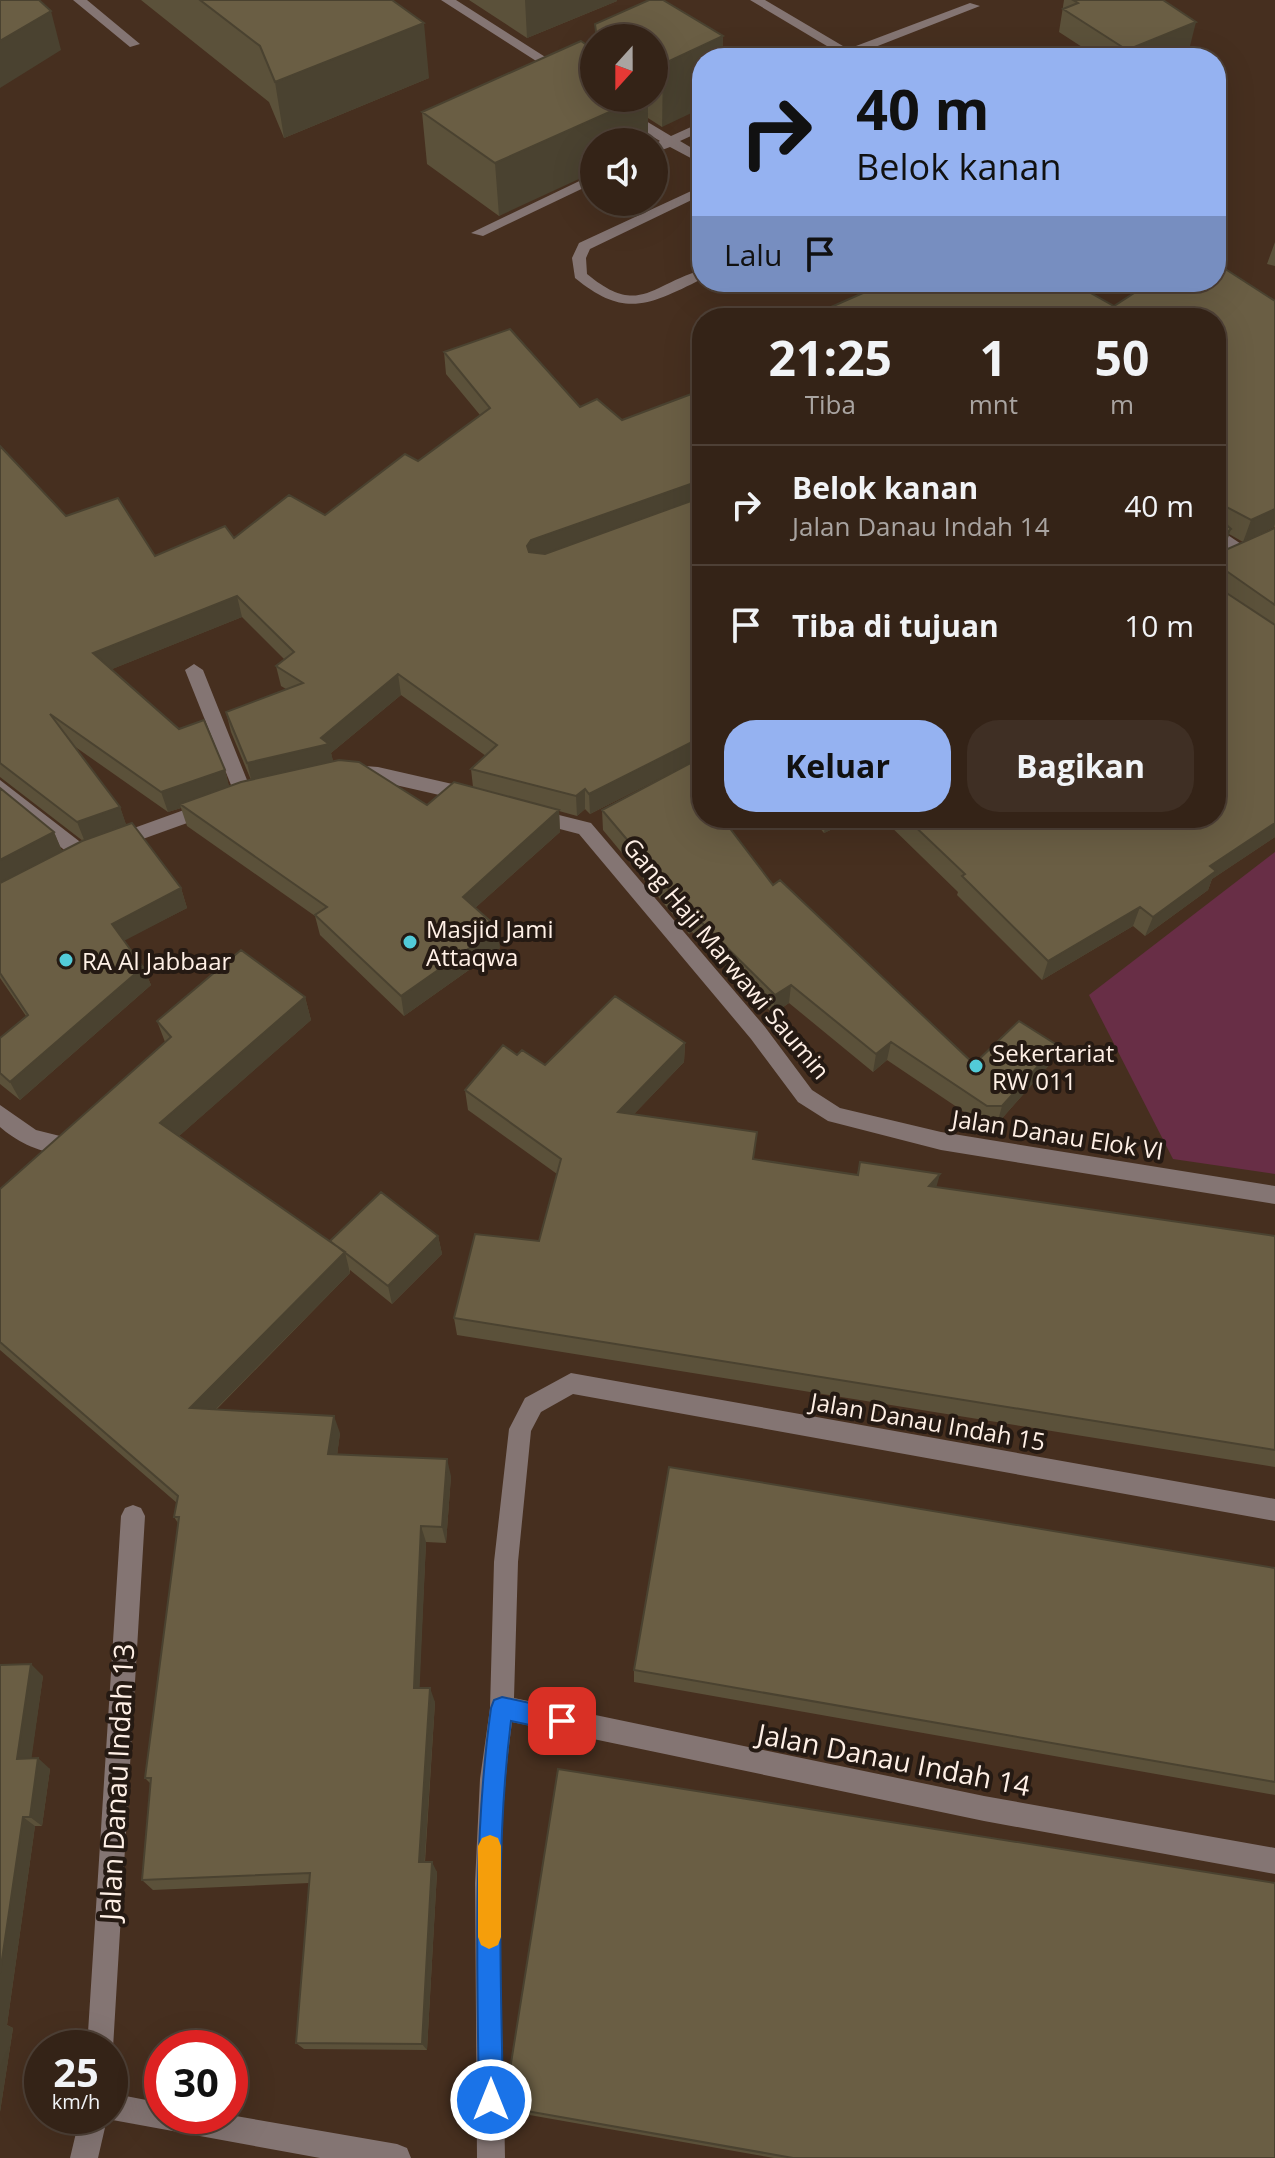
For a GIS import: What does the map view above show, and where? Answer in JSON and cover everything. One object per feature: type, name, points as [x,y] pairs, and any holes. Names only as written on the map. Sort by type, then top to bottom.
[{"type":"street","points":[[79,0],[134,44]]},
{"type":"street","points":[[447,0],[580,85]]},
{"type":"street","points":[[756,0],[837,48]]},
{"type":"street","points":[[863,48],[974,6],[964,0]]},
{"type":"street","points":[[622,112],[692,155]]},
{"type":"street","points":[[669,142],[692,131]]},
{"type":"street","points":[[478,233],[580,185]]},
{"type":"street","points":[[692,195],[584,246],[579,258],[580,275],[611,297],[621,299],[655,294],[692,278]]},
{"type":"street","points":[[1226,540],[1241,552]]},
{"type":"street","points":[[56,866],[81,853],[251,793],[194,670]]},
{"type":"street","points":[[330,775],[378,774],[486,800]]},
{"type":"street","points":[[0,787],[81,853]]},
{"type":"street","name":"Gang Haji Marwawi Saumin","points":[[524,812],[591,825],[805,1096],[835,1115]]},
{"type":"street","points":[[0,1114],[20,1134],[37,1141],[65,1145]]},
{"type":"street","name":"Jalan Danau Elok VI","points":[[835,1115],[941,1141],[1275,1195]]},
{"type":"street","name":"Jalan Danau Indah 15","points":[[502,1708],[506,1562],[520,1429],[533,1405],[571,1383],[1275,1510]]},
{"type":"street","name":"Jalan Danau Indah 13","points":[[101,2030],[133,1516]]},
{"type":"street","points":[[491,2158],[488,1883],[492,1779],[502,1708]]},
{"type":"street","name":"Jalan Danau Indah 14","points":[[502,1708],[832,1778],[1171,1844],[1275,1861]]},
{"type":"street","points":[[128,2110],[397,2158]]},
{"type":"street","points":[[84,2158],[90,2134]]},
{"type":"shaded area","points":[[1275,852],[1275,1174],[1173,1159],[1089,995]]},
{"type":"building","points":[[0,0],[39,0],[51,11],[0,41]]},
{"type":"building","points":[[200,0],[392,0],[424,23],[275,82],[260,46]]},
{"type":"building","points":[[649,0],[663,0],[723,36],[668,62],[668,24],[595,24]]},
{"type":"building","points":[[1073,0],[1163,0],[1196,22],[1132,48],[1124,48],[1063,9],[1078,3]]},
{"type":"building","points":[[580,41],[580,112],[610,112],[495,163],[422,112]]},
{"type":"building","points":[[1226,269],[1275,301],[1275,509],[1251,520],[1226,507],[1226,308],[829,308],[865,292],[1089,292],[1114,306],[1136,292],[1226,292]]},
{"type":"building","points":[[510,329],[580,407],[597,399],[622,420],[692,394],[692,484],[531,540],[527,546],[529,552],[545,554],[692,501],[692,742],[589,794],[585,789],[576,796],[471,769],[497,745],[398,674],[321,738],[329,744],[247,763],[226,712],[303,683],[276,666],[294,652],[237,596],[93,653],[179,729],[204,720],[225,770],[161,792],[50,714],[120,807],[77,822],[0,763],[0,446],[66,516],[118,498],[155,556],[225,526],[234,538],[289,495],[325,515],[405,454],[418,461],[490,408],[444,352]]},
{"type":"building","points":[[1275,528],[1275,605],[1226,571],[1226,550]]},
{"type":"building","points":[[1226,593],[1275,625],[1275,823],[1210,866],[1216,871],[1153,917],[1140,907],[1048,961],[962,876],[965,874],[917,828],[1226,828]]},
{"type":"building","points":[[339,760],[359,762],[427,805],[454,782],[559,810],[463,897],[498,928],[401,996],[315,915],[327,907],[180,804],[241,782]]},
{"type":"building","points":[[692,762],[692,828],[730,828],[773,885],[780,880],[974,1064],[1019,1021],[1057,1045],[1002,1106],[987,1106],[891,1042],[876,1054],[791,985],[775,995],[690,914],[602,810]]},
{"type":"building","points":[[0,788],[54,832],[0,860]]},
{"type":"building","points":[[132,823],[181,888],[112,924],[143,967],[10,1082],[0,1073],[0,1038],[28,1015],[0,973],[0,883],[82,841]]},
{"type":"building","points":[[241,950],[305,997],[160,1123],[345,1252],[190,1408],[334,1416],[328,1454],[447,1459],[442,1527],[421,1526],[414,1688],[430,1688],[419,1862],[432,1862],[422,2044],[296,2043],[310,1873],[142,1880],[151,1778],[145,1778],[179,1517],[174,1517],[178,1496],[0,1342],[0,1189],[171,1037],[157,1021]]},
{"type":"building","points":[[615,996],[685,1043],[618,1112],[757,1132],[753,1159],[858,1175],[860,1162],[940,1174],[929,1186],[1275,1236],[1275,1450],[454,1318],[475,1234],[539,1241],[561,1159],[465,1090],[503,1045],[517,1055],[522,1050],[545,1065]]},
{"type":"building","points":[[381,1192],[438,1236],[388,1286],[330,1241]]},
{"type":"building","points":[[669,1467],[1275,1568],[1275,1782],[634,1670]]},
{"type":"building","points":[[31,1664],[17,1759],[38,1758],[30,1817],[23,1817],[0,1973],[0,1665]]},
{"type":"building","points":[[558,1769],[1275,1883],[1275,2158],[793,2158],[504,2107]]},
{"type":"slow traffic","points":[[489,1937],[490,1846]]},
{"type":"place","name":"Masjid Jami Attaqwa","points":[[410,942]]},
{"type":"place","name":"RA Al Jabbaar","points":[[66,960]]},
{"type":"place","name":"Sekertariat RW 011","points":[[976,1066]]},
{"type":"route","points":[[491,2100],[488,1883],[492,1779],[502,1708],[562,1721]]}]
